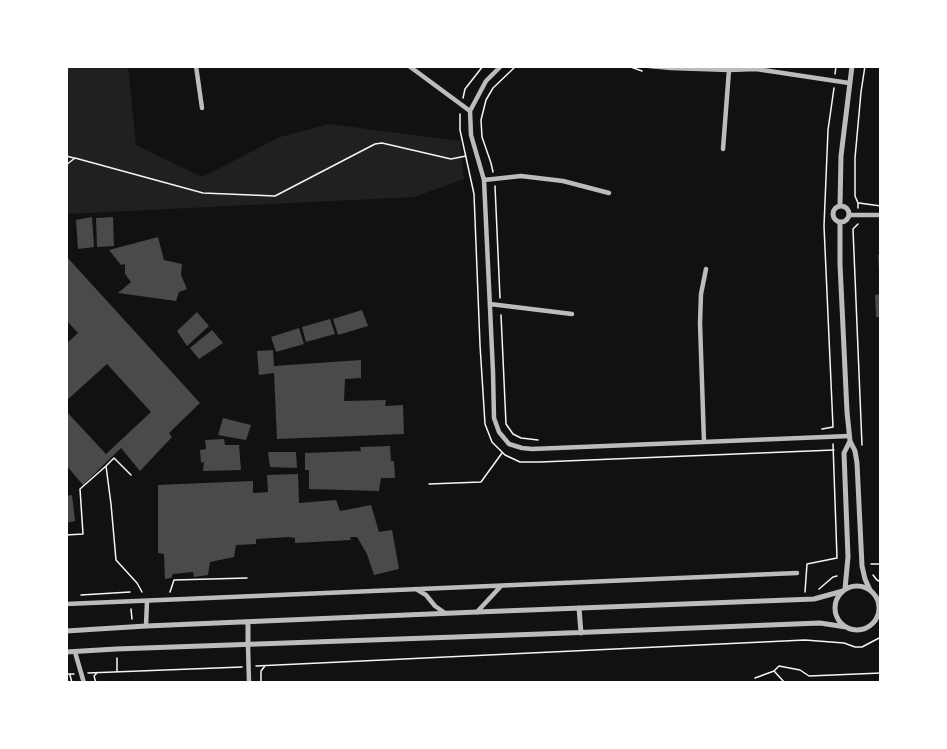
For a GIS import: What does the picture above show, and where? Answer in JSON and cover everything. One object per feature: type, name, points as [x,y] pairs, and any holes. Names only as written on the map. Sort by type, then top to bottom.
[{"type":"street","points":[[196,66],[202,108]]},
{"type":"street","points":[[409,66],[470,111]]},
{"type":"street","points":[[501,66],[486,81],[470,111],[471,135],[484,180],[494,418],[499,432],[509,444],[532,449],[833,436],[849,439]]},
{"type":"street","points":[[649,66],[756,69],[849,83]]},
{"type":"street","points":[[840,206],[841,156],[852,66]]},
{"type":"street","points":[[723,149],[729,70]]},
{"type":"street","points":[[484,180],[521,176],[563,181],[609,193]]},
{"type":"street","points":[[840,206],[847,209],[849,215]]},
{"type":"street","points":[[840,206],[834,210],[835,220],[840,222],[847,219],[849,215]]},
{"type":"street","points":[[849,215],[881,215]]},
{"type":"street","points":[[840,222],[849,439],[855,451],[862,566],[870,590]]},
{"type":"street","points":[[704,442],[700,323],[701,294],[706,269]]},
{"type":"street","points":[[490,304],[572,314]]},
{"type":"street","points":[[66,631],[814,599],[844,590],[858,586],[878,595],[879,609],[879,617],[874,623],[861,630],[853,630],[840,623],[835,610],[839,596],[844,590],[848,557],[844,453],[849,439]]},
{"type":"street","points":[[66,604],[797,573]]},
{"type":"street","points":[[477,612],[501,586]]},
{"type":"street","points":[[416,589],[445,613]]},
{"type":"street","points":[[146,626],[147,601]]},
{"type":"street","points":[[579,608],[580,633]]},
{"type":"street","points":[[248,622],[249,683]]},
{"type":"street","points":[[66,652],[820,623],[846,627]]},
{"type":"street","points":[[75,652],[84,683]]},
{"type":"path","points":[[483,66],[465,88],[461,105],[460,130],[474,194],[485,424],[492,442],[503,453],[520,462],[834,450]]},
{"type":"path","points":[[516,66],[493,88],[486,100],[481,120],[482,137],[491,163],[496,197],[506,424],[513,434],[521,438],[542,440]]},
{"type":"path","points":[[822,429],[833,427],[824,226],[828,130],[836,66],[832,66]]},
{"type":"path","points":[[863,450],[853,229],[859,223],[858,203],[855,196],[855,158],[861,92],[866,66]]},
{"type":"path","points":[[66,156],[203,193],[275,195],[375,144],[382,143],[451,159],[466,156]]},
{"type":"path","points":[[66,165],[75,158]]},
{"type":"path","points":[[858,203],[881,206]]},
{"type":"path","points":[[805,594],[807,564],[837,558],[833,436]]},
{"type":"path","points":[[429,484],[481,482],[503,453]]},
{"type":"path","points":[[66,535],[83,534],[80,489],[106,465],[114,458],[131,475]]},
{"type":"path","points":[[106,465],[116,560],[137,583],[143,595]]},
{"type":"path","points":[[870,560],[871,564],[881,564]]},
{"type":"path","points":[[169,594],[174,580],[248,578]]},
{"type":"path","points":[[72,683],[68,674],[805,640],[862,647],[881,637]]},
{"type":"path","points":[[116,649],[117,672]]},
{"type":"path","points":[[261,683],[261,671],[266,666]]},
{"type":"path","points":[[755,678],[774,671],[779,666],[800,670],[809,676],[881,673]]},
{"type":"path","points":[[238,667],[241,673]]},
{"type":"path","points":[[774,671],[785,683]]},
{"type":"path","points":[[96,683],[94,676],[97,673]]},
{"type":"shaded area","points":[[66,66],[128,66],[136,145],[202,177],[280,137],[329,124],[460,141],[464,179],[414,197],[66,214]]},
{"type":"building","points":[[92,217],[94,247],[78,249],[76,220]]},
{"type":"building","points":[[113,217],[114,246],[97,247],[96,218]]},
{"type":"building","points":[[158,237],[164,260],[182,264],[181,275],[187,289],[179,292],[176,301],[118,293],[131,282],[125,274],[125,264],[121,265],[109,250]]},
{"type":"building","points":[[878,255],[881,255],[881,270],[879,270]]},
{"type":"building","points":[[66,256],[200,403],[169,433],[172,437],[140,471],[121,448],[83,485],[66,465],[66,411],[106,454],[151,412],[107,364],[66,401],[66,344],[78,333],[66,320]]},
{"type":"building","points":[[881,294],[881,317],[876,317],[875,295]]},
{"type":"building","points":[[362,310],[368,326],[338,335],[333,319]]},
{"type":"building","points":[[197,312],[209,326],[187,346],[177,331]]},
{"type":"building","points":[[330,319],[335,334],[306,342],[302,327]]},
{"type":"building","points":[[299,328],[304,344],[276,352],[271,337]]},
{"type":"building","points":[[212,330],[223,343],[199,359],[190,348]]},
{"type":"building","points":[[273,350],[274,366],[361,360],[361,378],[345,379],[344,401],[386,400],[385,406],[403,405],[404,434],[277,439],[274,373],[259,375],[257,351]]},
{"type":"building","points":[[223,418],[251,425],[246,440],[218,435]]},
{"type":"building","points":[[224,439],[225,445],[239,445],[241,470],[203,471],[204,462],[201,463],[200,450],[206,449],[205,440]]},
{"type":"building","points":[[390,446],[395,478],[381,478],[379,491],[309,489],[309,470],[305,470],[305,453],[361,451],[360,447]]},
{"type":"building","points":[[268,452],[296,452],[297,468],[270,467]]},
{"type":"building","points":[[298,474],[299,503],[336,500],[340,511],[371,505],[379,532],[392,530],[399,569],[374,575],[367,554],[357,537],[350,537],[351,540],[295,543],[295,538],[289,537],[256,539],[256,544],[236,545],[234,557],[210,562],[208,575],[194,577],[193,572],[173,574],[171,578],[165,579],[164,554],[158,553],[158,485],[253,481],[253,493],[268,492],[267,475]]},
{"type":"building","points":[[72,495],[75,521],[66,523],[66,496]]}]
